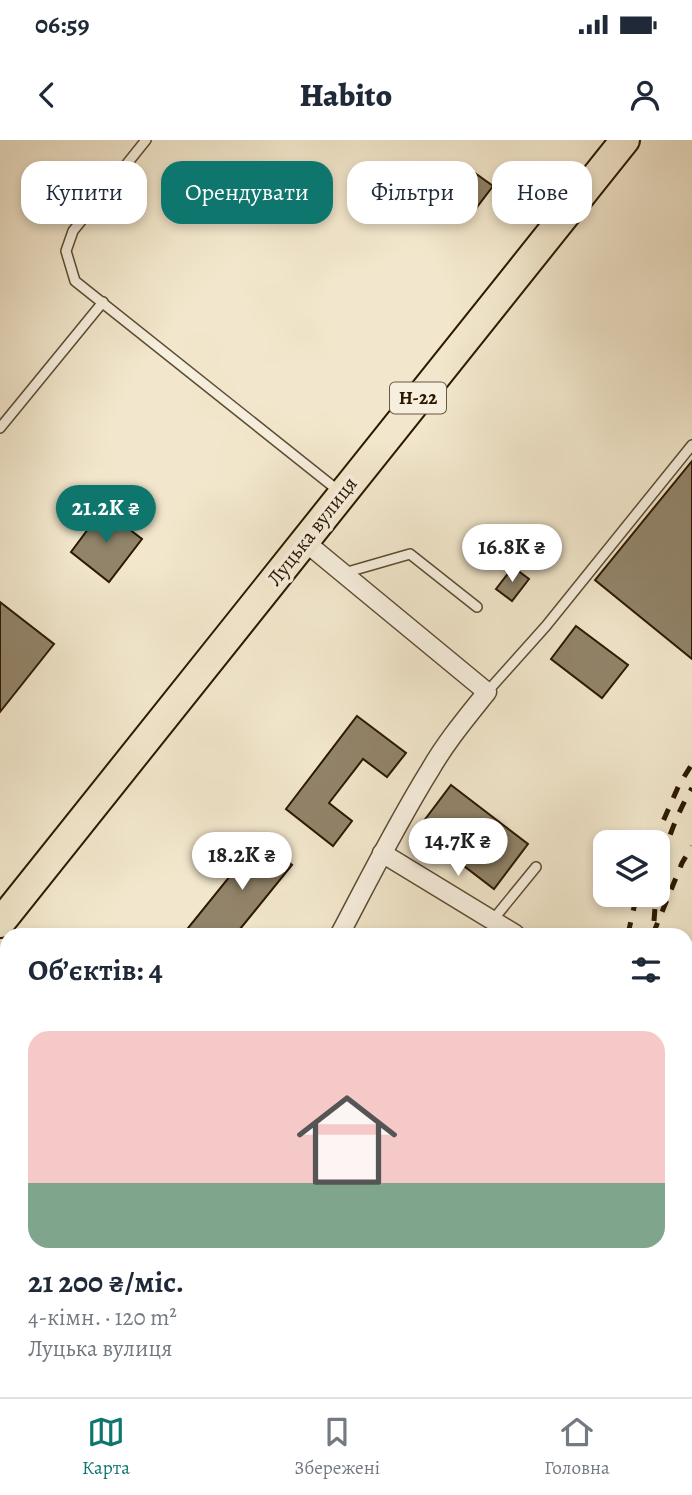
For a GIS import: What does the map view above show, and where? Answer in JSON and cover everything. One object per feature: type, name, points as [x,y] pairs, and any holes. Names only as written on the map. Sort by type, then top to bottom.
[{"type":"main road","name":"Луцька вулиця","points":[[0,923],[625,140]]},
{"type":"street","points":[[304,541],[487,692],[430,768],[343,928]]},
{"type":"street","points":[[382,853],[504,928]]},
{"type":"lane","points":[[146,140],[73,231],[66,251],[75,281],[342,493]]},
{"type":"lane","points":[[0,428],[103,302]]},
{"type":"lane","points":[[487,692],[546,626],[692,445]]},
{"type":"lane","points":[[342,573],[411,554],[477,607]]},
{"type":"lane","points":[[492,921],[536,867]]},
{"type":"building","points":[[478,175],[492,187],[478,206]]},
{"type":"building","points":[[692,461],[692,659],[595,580]]},
{"type":"building","points":[[103,509],[142,539],[109,582],[71,552]]},
{"type":"building","points":[[513,567],[529,579],[512,601],[496,589]]},
{"type":"building","points":[[0,602],[54,644],[0,712]]},
{"type":"building","points":[[576,626],[628,665],[602,698],[551,659]]},
{"type":"building","points":[[357,716],[406,753],[387,777],[363,759],[329,803],[352,821],[333,846],[286,809]]},
{"type":"building","points":[[451,785],[528,844],[494,889],[417,830]]},
{"type":"building","points":[[260,839],[292,865],[241,928],[188,928]]},
{"type":"railway","points":[[659,830],[679,785],[692,764]]},
{"type":"railway","points":[[670,836],[692,788]]},
{"type":"railway","points":[[655,928],[682,863],[692,846]]},
{"type":"railway","points":[[629,928],[634,907]]},
{"type":"railway","points":[[654,921],[655,907]]}]
